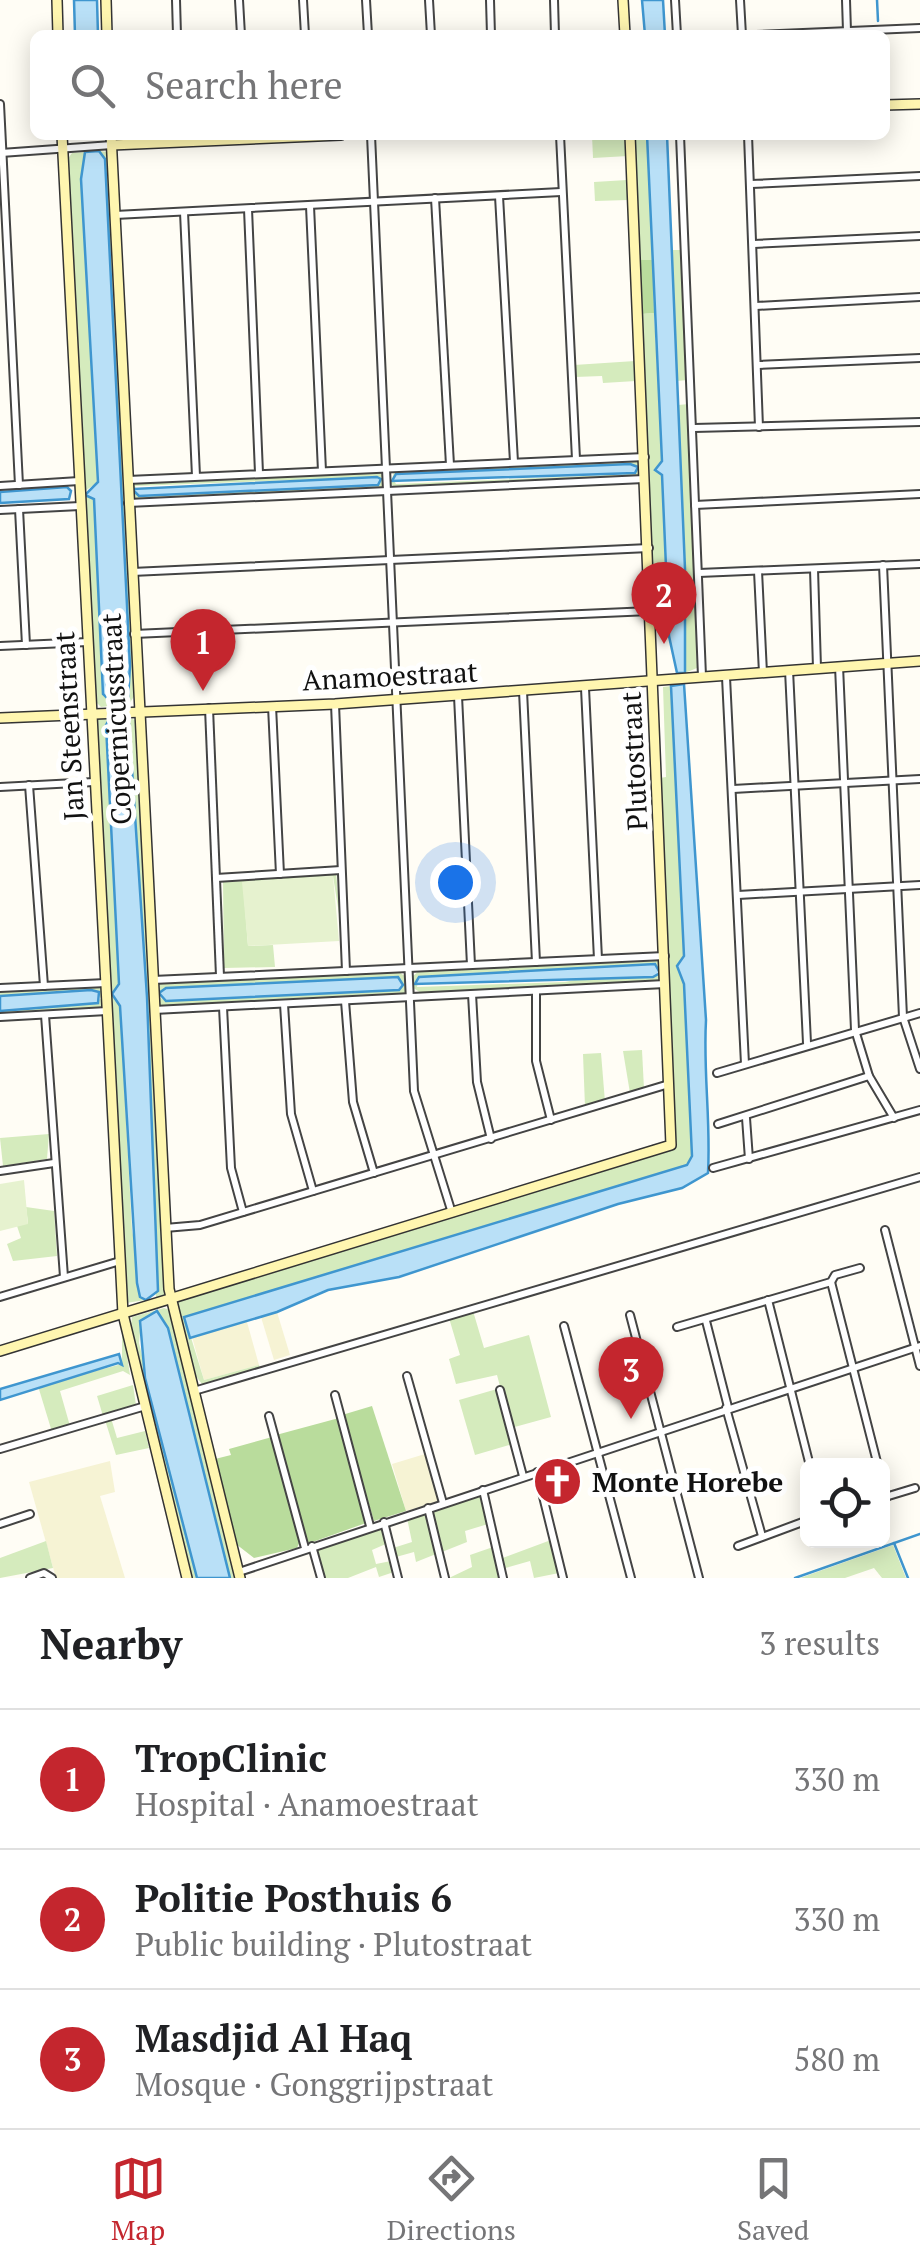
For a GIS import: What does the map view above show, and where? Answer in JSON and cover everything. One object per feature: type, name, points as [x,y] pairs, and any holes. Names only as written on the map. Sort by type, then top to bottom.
[{"type":"street","points":[[57,0],[58,30]]},
{"type":"street","points":[[106,0],[107,30]]},
{"type":"street","points":[[176,0],[177,30]]},
{"type":"street","points":[[240,0],[242,30]]},
{"type":"street","points":[[303,0],[305,30]]},
{"type":"street","points":[[366,0],[368,30]]},
{"type":"street","points":[[429,0],[431,30]]},
{"type":"street","points":[[490,0],[491,30]]},
{"type":"street","points":[[554,0],[556,30]]},
{"type":"street","points":[[623,0],[625,30]]},
{"type":"street","points":[[675,0],[676,30]]},
{"type":"street","points":[[740,0],[742,30]]},
{"type":"street","points":[[846,0],[848,30]]},
{"type":"street","points":[[872,30],[920,28]]},
{"type":"street","points":[[0,104],[19,485]]},
{"type":"street","points":[[890,105],[920,104]]},
{"type":"street","name":"Jan Steenstraat","points":[[64,140],[123,1314],[142,1407],[186,1578]]},
{"type":"street","points":[[1,153],[176,140]]},
{"type":"street","points":[[0,1351],[453,1214],[414,1091],[371,140]]},
{"type":"street","points":[[560,140],[576,459]]},
{"type":"street","name":"Plutostraat","points":[[453,1214],[671,1146],[630,140]]},
{"type":"street","points":[[680,140],[699,573],[697,678]]},
{"type":"street","points":[[748,140],[760,427]]},
{"type":"street","name":"Copernicusstraat","points":[[110,142],[167,1301],[240,1575]]},
{"type":"street","points":[[751,184],[920,176]]},
{"type":"street","points":[[115,215],[561,192]]},
{"type":"street","points":[[499,196],[514,462]]},
{"type":"street","points":[[435,198],[450,465]]},
{"type":"street","points":[[310,206],[322,471]]},
{"type":"street","points":[[248,209],[259,474]]},
{"type":"street","points":[[184,212],[196,476]]},
{"type":"street","points":[[754,244],[920,236]]},
{"type":"street","points":[[756,306],[920,297]]},
{"type":"street","points":[[758,365],[920,358]]},
{"type":"street","points":[[694,428],[920,422]]},
{"type":"street","points":[[127,480],[645,457]]},
{"type":"street","points":[[128,504],[646,479]]},
{"type":"street","points":[[0,486],[79,481]]},
{"type":"street","points":[[696,505],[920,494]]},
{"type":"street","points":[[0,510],[80,506]]},
{"type":"street","points":[[19,509],[26,645]]},
{"type":"street","points":[[131,572],[648,548]]},
{"type":"street","points":[[699,573],[920,564]]},
{"type":"street","points":[[883,565],[904,1018],[920,1069]]},
{"type":"street","points":[[814,569],[818,668]]},
{"type":"street","points":[[758,571],[763,673]]},
{"type":"street","points":[[134,634],[651,611]]},
{"type":"street","points":[[0,646],[88,642]]},
{"type":"street","name":"Anamoestraat","points":[[0,718],[138,708],[335,704],[920,661]]},
{"type":"street","points":[[839,666],[855,1030],[868,1076],[894,1118]]},
{"type":"street","points":[[789,670],[807,1044]]},
{"type":"street","points":[[726,677],[745,1064]]},
{"type":"street","points":[[585,688],[598,959]]},
{"type":"street","points":[[522,691],[536,962]]},
{"type":"street","points":[[458,696],[472,965]]},
{"type":"street","points":[[335,704],[346,971]]},
{"type":"street","points":[[272,705],[280,874]]},
{"type":"street","points":[[209,707],[220,976]]},
{"type":"street","points":[[733,789],[920,779]]},
{"type":"street","points":[[0,787],[94,782]]},
{"type":"street","points":[[29,785],[44,986]]},
{"type":"street","points":[[216,878],[341,870]]},
{"type":"street","points":[[738,895],[920,884]]},
{"type":"street","points":[[153,980],[666,956]]},
{"type":"street","points":[[0,988],[106,982]]},
{"type":"street","points":[[154,1010],[666,984]]},
{"type":"street","points":[[536,991],[536,1062],[551,1120]]},
{"type":"street","points":[[472,994],[477,1082],[491,1139]]},
{"type":"street","points":[[346,1001],[353,1102],[374,1173]]},
{"type":"street","points":[[284,1004],[291,1114],[313,1191]]},
{"type":"street","points":[[223,1007],[232,1168],[244,1212]]},
{"type":"street","points":[[0,1017],[107,1012]]},
{"type":"street","points":[[717,1072],[920,1013]]},
{"type":"street","points":[[45,1015],[64,1277]]},
{"type":"street","points":[[718,1124],[868,1076]]},
{"type":"street","points":[[165,1228],[200,1226],[670,1084]]},
{"type":"street","points":[[713,1168],[920,1110]]},
{"type":"street","points":[[746,1118],[748,1159]]},
{"type":"street","points":[[0,1171],[54,1163]]},
{"type":"street","points":[[194,1391],[920,1176]]},
{"type":"street","points":[[886,1230],[920,1366]]},
{"type":"street","points":[[0,1297],[120,1261]]},
{"type":"street","points":[[677,1327],[831,1282],[835,1275],[860,1268]]},
{"type":"street","points":[[831,1282],[876,1458]]},
{"type":"street","points":[[768,1300],[808,1458]]},
{"type":"street","points":[[630,1315],[699,1578]]},
{"type":"street","points":[[706,1321],[762,1536]]},
{"type":"street","points":[[564,1326],[631,1578]]},
{"type":"street","points":[[240,1575],[370,1526],[918,1347]]},
{"type":"street","points":[[407,1376],[443,1503]]},
{"type":"street","points":[[500,1390],[523,1476]]},
{"type":"street","points":[[335,1395],[370,1526]]},
{"type":"street","points":[[0,1449],[142,1407]]},
{"type":"street","points":[[269,1416],[320,1578]]},
{"type":"street","points":[[537,1472],[563,1578]]},
{"type":"street","points":[[890,1495],[914,1488]]},
{"type":"street","points":[[483,1490],[503,1578]]},
{"type":"street","points":[[428,1508],[445,1578]]},
{"type":"street","points":[[0,1524],[30,1514]]},
{"type":"street","points":[[384,1522],[398,1578]]},
{"type":"street","points":[[738,1546],[800,1523]]},
{"type":"street","points":[[30,1578],[44,1573],[52,1578]]},
{"type":"shaded area","points":[[277,1312],[290,1355],[274,1360],[261,1317]]},
{"type":"shaded area","points":[[247,1322],[259,1365],[204,1380],[192,1337]]},
{"type":"shaded area","points":[[425,1454],[439,1501],[406,1511],[392,1464]]},
{"type":"shaded area","points":[[110,1461],[115,1492],[100,1496],[125,1578],[56,1578],[29,1482]]},
{"type":"green space","points":[[592,140],[627,140],[628,156],[593,158]]},
{"type":"green space","points":[[633,140],[647,140],[653,260],[639,260]]},
{"type":"green space","points":[[99,151],[107,152],[109,157],[135,695],[129,704],[101,707],[94,700],[67,160],[72,153],[85,152],[81,179],[98,482],[85,491],[94,498],[106,687],[130,665],[103,155]]},
{"type":"green space","points":[[627,180],[628,200],[595,201],[594,182]]},
{"type":"green space","points":[[671,250],[682,250],[688,380],[676,381]]},
{"type":"green space","points":[[639,260],[653,260],[654,313],[641,314]]},
{"type":"green space","points":[[654,313],[662,461],[655,470],[662,474],[669,636],[654,626],[641,314]]},
{"type":"green space","points":[[635,361],[636,381],[603,383],[602,376],[575,377],[574,365]]},
{"type":"green space","points":[[689,404],[697,668],[685,673],[678,405]]},
{"type":"green space","points":[[636,460],[641,464],[639,477],[396,488],[391,484],[392,478],[396,484],[631,474],[630,464],[393,477],[394,471]]},
{"type":"green space","points":[[377,471],[385,477],[381,489],[139,500],[132,497],[130,487],[141,482]],"holes":[[[381,479],[377,485],[139,496],[135,486]]]},
{"type":"green space","points":[[671,686],[684,956],[677,966],[684,984],[692,1156],[687,1166],[185,1318],[204,1380],[259,1365],[260,1368],[202,1384],[194,1374],[177,1304],[181,1300],[675,1149],[660,778],[666,777],[663,687]]},
{"type":"green space","points":[[124,716],[135,720],[166,1294],[156,1298],[147,992],[129,724]]},
{"type":"green space","points":[[113,717],[106,725],[119,984],[113,992],[120,1006],[132,1230],[146,1300],[126,1303],[95,722],[98,718]]},
{"type":"green space","points":[[336,873],[342,933],[333,876],[243,882],[248,946],[273,945],[275,967],[224,968],[223,881]]},
{"type":"green space","points":[[333,876],[339,941],[248,946],[242,882]]},
{"type":"green space","points":[[655,959],[660,960],[663,980],[421,993],[412,987],[413,976],[419,971]],"holes":[[[655,964],[565,982],[417,987],[419,977]]]},
{"type":"green space","points":[[399,972],[406,977],[407,990],[402,995],[163,1007],[158,1002],[160,983]],"holes":[[[329,981],[399,990],[166,1001],[159,997],[166,988]]]},
{"type":"green space","points":[[94,985],[102,989],[103,1006],[97,1010],[0,1014],[101,999],[97,990],[0,996],[0,991]]},
{"type":"green space","points":[[642,1050],[644,1089],[630,1093],[623,1051]]},
{"type":"green space","points":[[601,1053],[605,1102],[585,1107],[583,1054]]},
{"type":"green space","points":[[49,1134],[47,1159],[3,1166],[0,1138]]},
{"type":"green space","points":[[24,1180],[28,1224],[0,1231],[0,1184]]},
{"type":"green space","points":[[26,1207],[54,1211],[57,1256],[13,1261],[7,1244],[21,1238],[17,1226],[28,1223]]},
{"type":"green space","points":[[164,1308],[170,1310],[237,1578],[230,1578],[168,1328],[157,1311],[141,1321],[139,1343],[197,1578],[189,1578],[130,1333],[132,1317]]},
{"type":"green space","points":[[473,1311],[484,1348],[529,1335],[551,1417],[511,1428],[497,1375],[456,1384],[449,1359],[460,1355],[449,1318]]},
{"type":"green space","points":[[122,1324],[130,1375],[123,1371],[60,1391],[70,1426],[52,1432],[38,1386],[122,1364]]},
{"type":"green space","points":[[133,1385],[136,1405],[103,1416],[97,1396]]},
{"type":"green space","points":[[497,1389],[513,1444],[475,1455],[459,1400]]},
{"type":"green space","points":[[372,1406],[406,1511],[374,1521],[342,1415]]},
{"type":"green space","points":[[111,1418],[117,1438],[145,1431],[149,1448],[116,1455],[105,1420]]},
{"type":"green space","points":[[339,1418],[366,1523],[307,1544],[276,1435]]},
{"type":"green space","points":[[272,1437],[300,1541],[297,1548],[254,1558],[236,1544],[215,1459],[231,1455],[229,1449]]},
{"type":"green space","points":[[480,1494],[488,1524],[465,1531],[467,1542],[442,1552],[432,1511]]},
{"type":"green space","points":[[427,1512],[436,1554],[416,1562],[414,1552],[396,1557],[393,1548],[412,1542],[407,1518]]},
{"type":"green space","points":[[381,1527],[388,1543],[372,1550],[376,1564],[391,1561],[394,1572],[379,1577],[376,1567],[348,1578],[323,1578],[317,1549]]},
{"type":"green space","points":[[551,1540],[559,1573],[534,1578],[530,1561],[502,1569],[500,1559]]},
{"type":"green space","points":[[46,1541],[53,1568],[0,1578],[0,1558]]},
{"type":"green space","points":[[893,1545],[906,1578],[882,1578],[874,1568],[845,1578],[800,1578],[890,1548]]},
{"type":"green space","points":[[493,1547],[501,1578],[449,1578],[472,1567],[470,1555]]},
{"type":"water","points":[[74,0],[97,0],[98,30],[75,30]]},
{"type":"water","points":[[642,0],[663,0],[665,30],[645,30]]},
{"type":"water","points":[[647,140],[667,140],[685,569],[685,673],[677,673],[669,636],[662,475],[655,470],[662,461]]},
{"type":"water","points":[[99,151],[105,159],[130,666],[128,699],[111,702],[103,694],[94,499],[85,495],[98,482],[81,179],[85,152]]},
{"type":"water","points":[[630,464],[638,467],[635,473],[392,481],[396,474]]},
{"type":"water","points":[[381,479],[378,485],[139,496],[132,489]]},
{"type":"water","points":[[67,487],[71,491],[69,499],[0,503],[0,492]]},
{"type":"water","points":[[684,684],[706,1020],[708,1173],[682,1188],[618,1204],[399,1277],[328,1290],[277,1312],[190,1338],[184,1317],[687,1165],[692,1156],[684,984],[677,966],[684,956],[671,686]]},
{"type":"water","points":[[124,716],[129,724],[147,997],[158,1291],[146,1300],[140,1297],[137,1283],[120,1006],[112,994],[119,984],[106,725],[110,718]]},
{"type":"water","points":[[655,964],[660,973],[653,977],[415,984],[419,977]]},
{"type":"water","points":[[398,977],[403,985],[399,990],[166,1001],[159,993],[166,988]]},
{"type":"water","points":[[99,992],[98,1003],[0,1011],[0,996]]},
{"type":"water","points":[[157,1311],[168,1328],[230,1578],[197,1578],[145,1378],[140,1321]]},
{"type":"water","points":[[119,1354],[122,1365],[118,1363],[0,1400],[0,1389]]},
{"type":"waterway","points":[[877,0],[878,21]]},
{"type":"waterway","points":[[795,1578],[920,1534]]},
{"type":"waterway","points":[[894,1543],[908,1578]]},
{"type":"place","name":"Politie Posthuis 6","points":[[664,644]]},
{"type":"place","name":"TropClinic","points":[[203,691]]},
{"type":"place","name":"Masdjid Al Haq","points":[[631,1419]]},
{"type":"place","name":"Monte Horebe","points":[[557,1482]]}]
